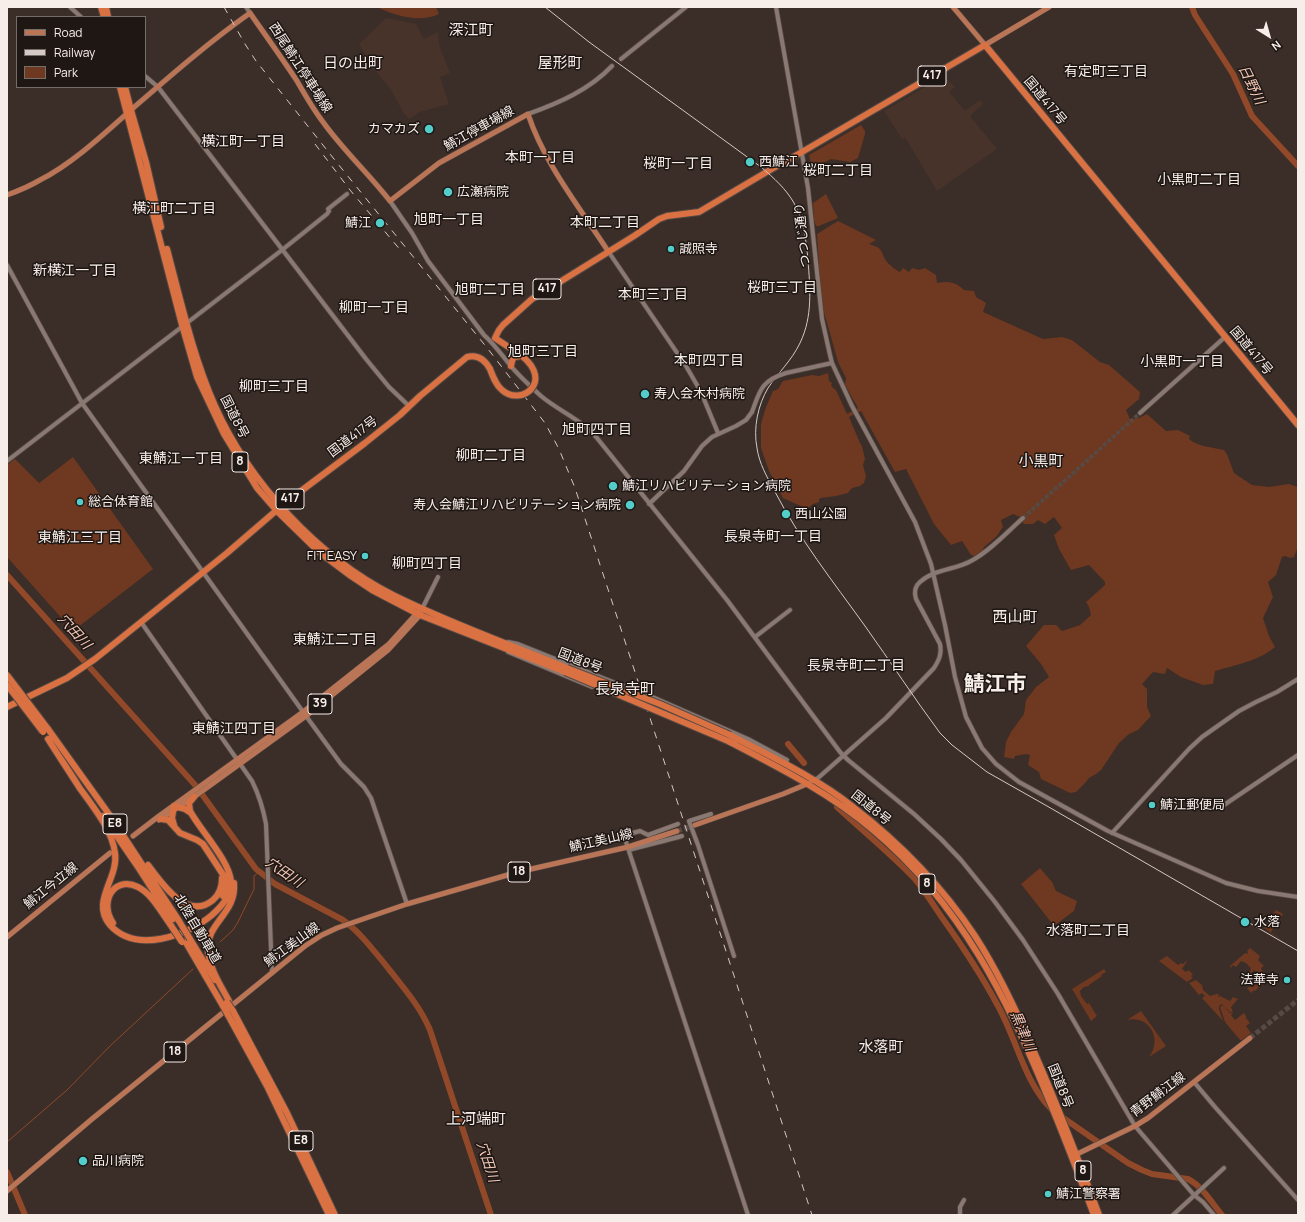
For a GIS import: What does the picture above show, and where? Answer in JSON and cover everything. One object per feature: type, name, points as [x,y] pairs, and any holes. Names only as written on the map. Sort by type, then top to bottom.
[{"type":"highway","name":"417","points":[[494,340],[502,325],[532,299],[662,216],[699,212],[984,46]]},
{"type":"highway","name":"国道417号","points":[[984,46],[1298,425]]},
{"type":"highway","name":"国道8号","points":[[120,88],[129,112]]},
{"type":"highway","name":"国道8号","points":[[125,88],[129,112],[159,233],[198,377],[224,434],[258,488],[319,552],[351,576],[389,599],[566,670],[660,704],[815,780],[874,823],[920,867],[946,896],[975,937],[1000,980],[1023,1027],[1056,1104],[1094,1215]]},
{"type":"highway","name":"国道417号","points":[[7,707],[67,678],[93,660],[279,509],[400,415],[467,357],[472,356],[481,358],[490,369],[498,385],[503,391],[511,395],[523,394],[532,389],[536,378],[531,364],[522,356],[494,340]]},
{"type":"highway","points":[[511,366],[514,357],[522,356]]},
{"type":"highway","name":"北陸自動車道","points":[[7,675],[45,731],[48,739],[110,826],[227,1003],[257,1054],[269,1085]]},
{"type":"highway","name":"北陸自動車道","points":[[7,685],[45,731],[111,817],[174,923]]},
{"type":"highway","name":"国道8号","points":[[729,738],[807,784],[840,805],[874,830],[905,859],[942,902],[964,932],[997,985],[1034,1063],[1099,1215]]},
{"type":"highway","points":[[48,739],[97,813],[112,842],[115,855],[114,868],[103,898],[102,909],[107,922],[116,931],[134,939],[150,940],[166,938],[197,925],[216,911],[230,892],[231,882],[229,872],[224,862]]},
{"type":"highway","points":[[193,795],[189,806],[192,814],[233,878],[234,893],[228,909],[211,933],[208,943],[210,961],[227,1003]]},
{"type":"highway","points":[[175,826],[172,820],[175,808],[188,810],[192,814]]},
{"type":"highway","points":[[111,817],[165,887],[174,896],[185,903],[190,905],[201,905],[211,902],[217,896],[220,892],[222,882],[218,866]]},
{"type":"highway","points":[[161,819],[168,820],[184,835],[200,842],[218,866],[224,876],[226,885],[226,890],[221,900],[213,909],[196,922],[174,932],[159,935],[142,936],[123,931],[114,924],[108,913],[108,897],[113,890],[126,884],[136,886],[151,898],[174,923],[186,940]]},
{"type":"highway","name":"北陸自動車道","points":[[186,940],[200,967],[227,1003]]},
{"type":"highway","name":"北陸自動車道","points":[[232,1012],[326,1202],[335,1215]]},
{"type":"highway","name":"北陸自動車道","points":[[326,1202],[329,1215]]},
{"type":"main road","points":[[953,7],[984,46],[1049,7]]},
{"type":"main road","points":[[7,195],[42,180],[65,165],[208,45],[250,13]]},
{"type":"main road","name":"西尾鯖江停車場線","points":[[250,13],[320,119],[349,154],[374,180],[390,201]]},
{"type":"main road","name":"鯖江停車場線","points":[[390,201],[439,163],[528,114],[544,152],[608,251]]},
{"type":"main road","name":"39","points":[[161,819],[388,650],[419,612]]},
{"type":"main road","points":[[694,825],[807,784]]},
{"type":"main road","points":[[133,836],[175,808]]},
{"type":"main road","points":[[139,832],[161,819]]},
{"type":"main road","name":"鯖江美山線","points":[[7,1191],[86,1123],[316,938],[363,918],[407,904],[518,872],[629,848],[677,831]]},
{"type":"main road","name":"鯖江今立線","points":[[7,937],[110,853]]},
{"type":"main road","name":"青野鯖江線","points":[[1074,1156],[1148,1118],[1250,1038]]},
{"type":"street","points":[[70,7],[80,16]]},
{"type":"street","points":[[246,7],[250,13]]},
{"type":"street","points":[[621,59],[686,7]]},
{"type":"street","name":"つつじ通り","points":[[776,7],[802,152],[810,203],[822,319],[832,363],[852,406],[915,522],[933,573]]},
{"type":"street","points":[[528,114],[574,96],[612,66]]},
{"type":"street","points":[[146,77],[158,87],[366,359],[389,386],[409,406]]},
{"type":"street","points":[[7,461],[282,250],[327,214],[329,210],[347,194]]},
{"type":"street","points":[[390,201],[412,233],[428,261],[469,317],[484,335],[494,340],[511,366],[543,398],[592,432],[714,582],[844,756],[914,814],[961,860],[995,902],[1027,946],[1058,994],[1135,1126],[1214,1215]]},
{"type":"street","points":[[608,251],[686,366],[701,392],[718,433]]},
{"type":"street","points":[[7,264],[82,403],[304,714],[341,764],[351,772],[371,798],[407,904]]},
{"type":"street","points":[[1140,413],[1225,337]]},
{"type":"street","points":[[650,504],[684,471],[702,446],[712,436],[746,420],[752,412],[761,388],[768,380],[786,373],[832,363]]},
{"type":"street","points":[[807,784],[815,780],[844,756],[886,718],[934,668],[940,657],[941,650],[938,638],[915,595],[917,585],[933,573],[972,561],[1023,518]]},
{"type":"street","points":[[933,573],[946,625],[954,677],[966,717],[982,748],[996,764],[1019,782],[1112,833],[1214,878],[1248,889],[1298,897]]},
{"type":"street","points":[[419,612],[438,577]]},
{"type":"street","points":[[755,637],[790,610]]},
{"type":"street","points":[[141,622],[239,762],[258,793],[266,824],[272,973]]},
{"type":"street","points":[[500,644],[518,644],[633,690]]},
{"type":"street","points":[[500,644],[512,654],[598,689]]},
{"type":"street","points":[[1112,833],[1189,749],[1202,738],[1238,711],[1277,692],[1298,679]]},
{"type":"street","points":[[604,685],[624,693]]},
{"type":"street","points":[[648,695],[748,739],[787,760],[785,764]]},
{"type":"street","points":[[659,707],[677,715]]},
{"type":"street","points":[[654,711],[734,747],[770,766],[784,771]]},
{"type":"street","points":[[1224,805],[1298,755]]},
{"type":"street","points":[[711,814],[689,821],[734,956]]},
{"type":"street","points":[[678,824],[648,835],[640,831],[630,834],[626,842],[748,1215]]},
{"type":"street","points":[[629,848],[661,842],[682,836]]},
{"type":"street","points":[[1194,1082],[1298,1200]]},
{"type":"street","points":[[1173,1215],[1224,1168]]},
{"type":"street","points":[[960,1215],[960,1207],[964,1200]]},
{"type":"shaded area","points":[[386,18],[416,24],[424,39],[438,32],[439,45],[450,73],[440,77],[449,104],[420,112],[409,119],[403,112],[390,88],[374,69],[359,44]]},
{"type":"shaded area","points":[[944,76],[955,87],[949,92],[965,111],[980,100],[983,104],[970,116],[997,149],[937,191],[905,137],[902,139],[884,111]]},
{"type":"green space","points":[[377,7],[436,7],[439,14],[432,17],[416,18],[400,16]]},
{"type":"green space","points":[[861,125],[865,131],[865,134],[858,158],[850,162],[831,159],[812,169],[809,155]]},
{"type":"green space","points":[[826,194],[838,218],[816,226],[814,220],[813,203]]},
{"type":"green space","name":"西山公園","points":[[838,221],[876,240],[869,244],[881,250],[891,266],[900,272],[903,268],[909,272],[912,268],[919,270],[925,268],[936,275],[937,283],[952,283],[958,285],[964,290],[974,291],[976,297],[986,303],[983,312],[1043,339],[1062,337],[1072,340],[1100,362],[1109,365],[1140,392],[1139,399],[1126,410],[1130,419],[1139,418],[1147,414],[1166,431],[1178,430],[1190,436],[1189,439],[1197,444],[1224,450],[1234,473],[1252,485],[1269,487],[1289,484],[1298,487],[1298,547],[1294,557],[1282,557],[1276,575],[1268,582],[1273,597],[1263,618],[1269,636],[1275,647],[1262,656],[1215,671],[1213,684],[1203,685],[1181,677],[1167,668],[1165,674],[1153,672],[1142,684],[1147,689],[1147,707],[1151,716],[1138,730],[1129,734],[1119,743],[1101,770],[1089,778],[1076,792],[1070,793],[1041,779],[1039,772],[1028,765],[1030,755],[1026,754],[1015,756],[1014,759],[1004,757],[1006,742],[1011,732],[1024,714],[1026,700],[1036,687],[1049,677],[1041,664],[1026,646],[1044,625],[1056,625],[1062,631],[1080,625],[1091,615],[1086,602],[1105,585],[1105,582],[1089,565],[1071,570],[1059,549],[1054,535],[1062,528],[1054,517],[1045,524],[1038,520],[1033,524],[1024,524],[1020,517],[1013,514],[1001,520],[1003,527],[996,537],[984,547],[982,552],[975,556],[971,555],[962,541],[951,545],[934,524],[906,469],[895,472],[861,411],[849,417],[862,446],[865,459],[863,465],[866,476],[864,483],[860,486],[852,488],[848,493],[821,498],[819,499],[819,502],[813,504],[807,509],[783,498],[769,471],[761,448],[761,424],[773,391],[778,389],[783,381],[812,375],[819,376],[828,373],[829,381],[836,390],[847,414],[858,408],[845,385],[846,378],[838,362],[824,312],[820,284],[817,234]]},
{"type":"green space","points":[[73,457],[153,569],[73,631],[7,557],[7,465],[15,459],[39,483]]},
{"type":"green space","points":[[1040,868],[1052,882],[1056,891],[1077,901],[1074,911],[1054,926],[1021,884]]},
{"type":"green space","points":[[1276,910],[1283,914],[1271,932],[1285,942],[1264,928]]},
{"type":"green space","points":[[1250,948],[1260,956],[1258,960],[1264,966],[1261,968],[1267,975],[1268,979],[1266,983],[1251,993],[1247,988],[1254,987],[1255,982],[1260,975],[1254,970],[1249,976],[1246,976],[1251,969],[1241,961],[1236,967],[1233,965],[1231,968],[1230,966],[1245,953],[1247,954],[1247,951]]},
{"type":"green space","points":[[1167,956],[1178,965],[1187,961],[1182,969],[1186,972],[1188,970],[1193,974],[1191,976],[1193,978],[1187,982],[1159,961]]},
{"type":"green space","points":[[1104,969],[1106,972],[1101,975],[1102,976],[1080,991],[1081,996],[1087,1004],[1089,1003],[1097,1016],[1091,1021],[1072,989]]},
{"type":"green space","points":[[1196,980],[1202,985],[1203,990],[1210,996],[1219,994],[1218,997],[1220,996],[1230,1001],[1233,997],[1238,999],[1231,1007],[1233,1012],[1230,1012],[1222,1004],[1219,1006],[1223,1021],[1202,998],[1205,996],[1202,993],[1199,995],[1189,983]]},
{"type":"green space","points":[[1223,1005],[1230,1013],[1233,1013],[1231,1015],[1235,1020],[1244,1013],[1250,1023],[1246,1026],[1251,1033],[1242,1040],[1240,1040],[1225,1022],[1220,1007]]},
{"type":"green space","points":[[1141,1011],[1166,1046],[1149,1057],[1155,1043],[1152,1030],[1142,1021],[1135,1019],[1127,1020]]},
{"type":"waterway","name":"日野川","points":[[1192,7],[1195,15],[1233,74],[1252,116],[1298,166]]},
{"type":"waterway","name":"穴田川","points":[[7,575],[196,786],[256,869],[275,884],[350,925],[367,942],[405,990],[416,1005],[430,1030],[491,1215]]},
{"type":"waterway","name":"黒津川","points":[[788,744],[804,763]]},
{"type":"waterway","name":"黒津川","points":[[837,807],[915,879],[922,888],[965,951],[998,1006],[1034,1087],[1052,1110],[1128,1163],[1152,1174],[1188,1179],[1193,1182],[1202,1190],[1222,1215]]},
{"type":"waterway","points":[[220,942],[233,930],[238,922],[254,889],[254,876],[259,872]]},
{"type":"waterway","points":[[7,1142],[67,1090],[110,1046],[193,969]]},
{"type":"waterway","points":[[7,1172],[25,1215]]},
{"type":"tunnel","points":[[1023,518],[1140,413]]},
{"type":"tunnel","points":[[639,699],[659,707]]},
{"type":"tunnel","points":[[677,831],[695,825]]},
{"type":"tunnel","points":[[1250,1038],[1298,1000]]},
{"type":"tram line","points":[[545,7],[589,42],[761,167],[771,175],[794,203],[802,224],[806,245],[810,302],[809,312],[804,333],[797,349],[768,388],[759,409],[756,425],[756,440],[761,464],[784,508],[806,543],[940,733],[952,745],[987,772],[1298,951]]},
{"type":"railway","points":[[224,7],[256,61],[488,349],[545,423],[559,449],[575,488],[812,1215]]},
{"type":"railway","points":[[315,144],[350,190],[402,252]]},
{"type":"place","name":"カマカズ","points":[[429,129]]},
{"type":"place","name":"西鯖江","points":[[750,162]]},
{"type":"place","name":"広瀬病院","points":[[448,192]]},
{"type":"place","name":"鯖江","points":[[380,223]]},
{"type":"place","name":"誠照寺","points":[[671,249]]},
{"type":"place","name":"寿人会木村病院","points":[[645,394]]},
{"type":"place","name":"鯖江リハビリテーション病院","points":[[613,486]]},
{"type":"place","name":"総合体育館","points":[[80,502]]},
{"type":"place","name":"寿人会鯖江リハビリテーション病院","points":[[630,505]]},
{"type":"place","name":"西山公園","points":[[786,514]]},
{"type":"place","name":"FIT EASY","points":[[365,556]]},
{"type":"place","name":"鯖江郵便局","points":[[1152,805]]},
{"type":"place","name":"水落","points":[[1245,922]]},
{"type":"place","name":"法華寺","points":[[1287,980]]},
{"type":"place","name":"品川病院","points":[[83,1161]]},
{"type":"place","name":"鯖江警察署","points":[[1048,1194]]},
{"type":"district","name":"深江町","points":[[471,31]]},
{"type":"district","name":"日の出町","points":[[353,64]]},
{"type":"district","name":"屋形町","points":[[560,64]]},
{"type":"district","name":"有定町三丁目","points":[[1106,72]]},
{"type":"district","name":"横江町一丁目","points":[[243,142]]},
{"type":"district","name":"本町一丁目","points":[[540,158]]},
{"type":"district","name":"桜町一丁目","points":[[678,164]]},
{"type":"district","name":"桜町二丁目","points":[[838,171]]},
{"type":"district","name":"小黒町二丁目","points":[[1199,180]]},
{"type":"district","name":"横江町二丁目","points":[[174,209]]},
{"type":"district","name":"旭町一丁目","points":[[449,220]]},
{"type":"district","name":"本町二丁目","points":[[605,223]]},
{"type":"district","name":"新横江一丁目","points":[[75,271]]},
{"type":"district","name":"桜町三丁目","points":[[782,288]]},
{"type":"district","name":"旭町二丁目","points":[[490,290]]},
{"type":"district","name":"本町三丁目","points":[[653,295]]},
{"type":"district","name":"柳町一丁目","points":[[374,308]]},
{"type":"district","name":"旭町三丁目","points":[[543,352]]},
{"type":"district","name":"本町四丁目","points":[[709,361]]},
{"type":"district","name":"小黒町一丁目","points":[[1182,362]]},
{"type":"district","name":"柳町三丁目","points":[[274,387]]},
{"type":"district","name":"旭町四丁目","points":[[597,430]]},
{"type":"district","name":"柳町二丁目","points":[[491,456]]},
{"type":"district","name":"東鯖江一丁目","points":[[181,459]]},
{"type":"district","name":"小黒町","points":[[1041,462]]},
{"type":"district","name":"長泉寺町一丁目","points":[[773,537]]},
{"type":"district","name":"東鯖江三丁目","points":[[80,538]]},
{"type":"district","name":"柳町四丁目","points":[[427,564]]},
{"type":"district","name":"西山町","points":[[1015,618]]},
{"type":"district","name":"東鯖江二丁目","points":[[335,640]]},
{"type":"district","name":"長泉寺町二丁目","points":[[856,666]]},
{"type":"district","name":"鯖江市","points":[[995,685]]},
{"type":"district","name":"長泉寺町","points":[[625,690]]},
{"type":"district","name":"東鯖江四丁目","points":[[234,729]]},
{"type":"district","name":"水落町二丁目","points":[[1088,931]]},
{"type":"district","name":"水落町","points":[[881,1048]]},
{"type":"district","name":"上河端町","points":[[476,1120]]}]
